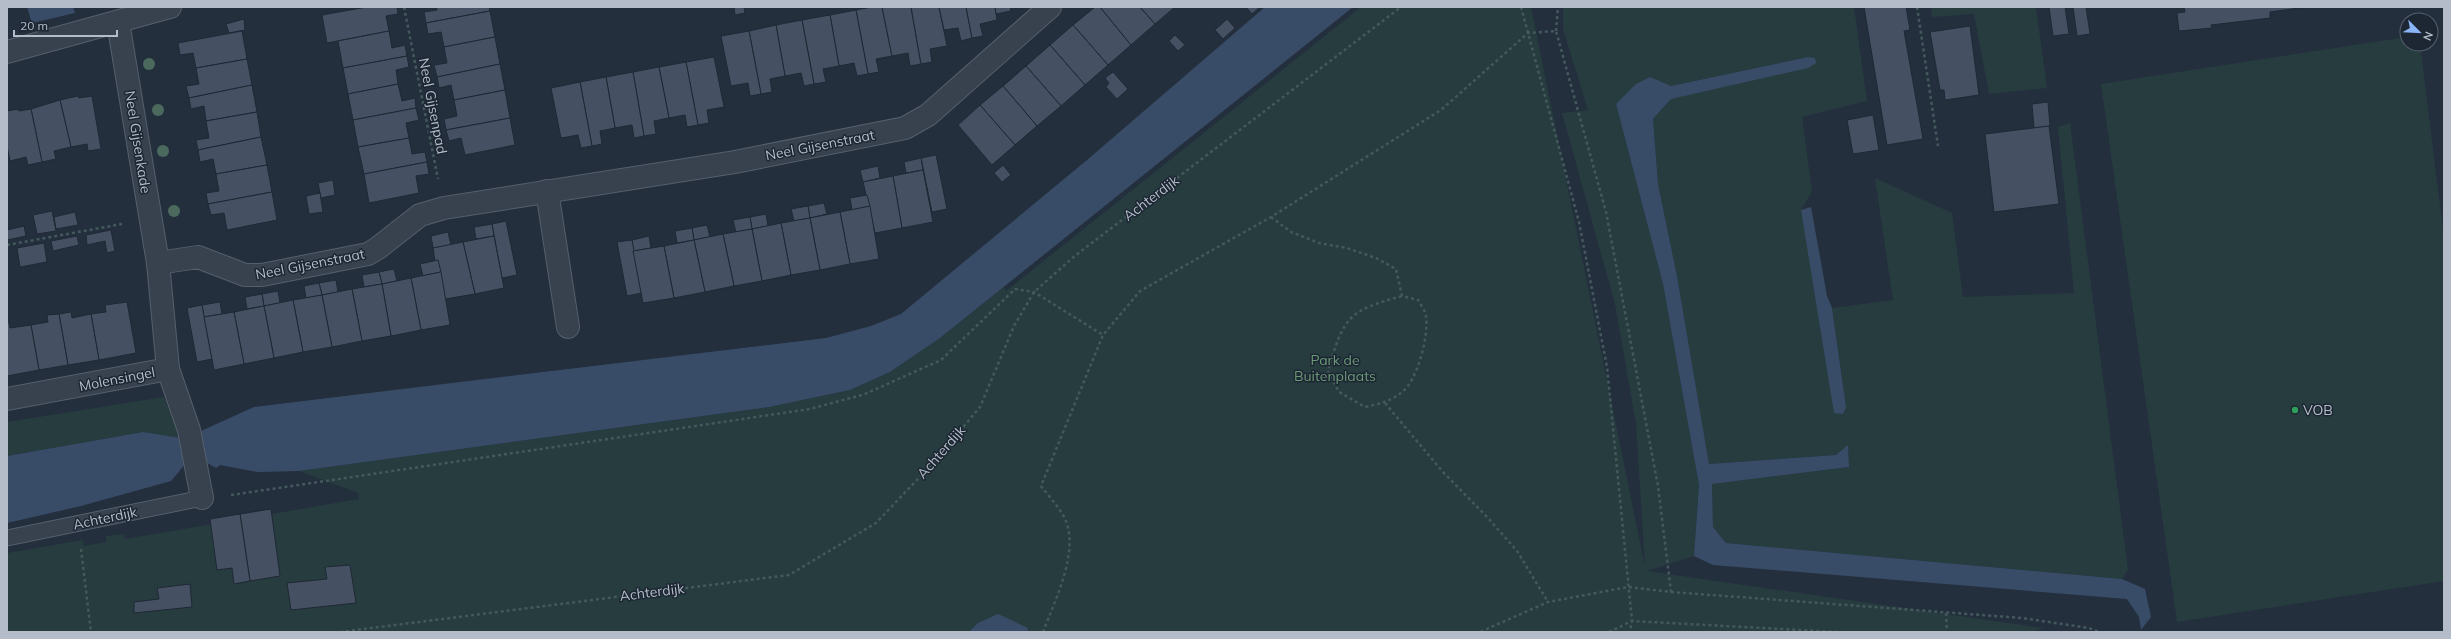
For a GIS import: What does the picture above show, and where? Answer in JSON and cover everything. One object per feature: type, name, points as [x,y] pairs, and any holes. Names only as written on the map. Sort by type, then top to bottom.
[{"type":"street","points":[[7,52],[170,7]]},
{"type":"street","name":"Neel Gijsenstraat","points":[[158,263],[198,257],[245,276],[262,275],[368,254],[378,248],[420,215],[444,208],[735,162],[906,128],[928,115],[1050,7]]},
{"type":"street","name":"Neel Gijsenkade","points":[[118,22],[158,263]]},
{"type":"street","points":[[547,191],[568,328]]},
{"type":"street","name":"Molensingel","points":[[7,399],[168,369],[158,263]]},
{"type":"street","points":[[168,369],[189,430],[202,498]]},
{"type":"lane","name":"Achterdijk","points":[[7,538],[202,498]]},
{"type":"path","name":"Neel Gijsenpad","points":[[404,7],[444,208]]},
{"type":"path","name":"Achterdijk","points":[[340,632],[789,575],[876,523],[934,462],[980,407],[1014,326],[1034,292],[1076,255],[1401,7]]},
{"type":"path","points":[[1521,7],[1579,222],[1608,367],[1632,621],[1630,632]]},
{"type":"path","points":[[1558,7],[1556,31],[1606,212],[1658,486],[1671,592]]},
{"type":"path","points":[[1917,7],[1938,146]]},
{"type":"path","points":[[1043,632],[1068,563],[1070,539],[1064,516],[1041,486],[1103,335],[1140,291],[1271,217],[1441,110],[1528,33],[1556,31]]},
{"type":"path","points":[[1271,217],[1291,232],[1319,243],[1348,248],[1376,258],[1396,269],[1402,296]]},
{"type":"path","points":[[7,245],[111,226]]},
{"type":"path","points":[[202,498],[255,492],[810,409],[865,394],[941,360],[1015,289],[1034,292],[1103,335]]},
{"type":"path","points":[[1402,296],[1418,300],[1426,316],[1425,344],[1418,367],[1404,392],[1385,403],[1365,407],[1339,392],[1328,371],[1345,322],[1367,305],[1402,296]]},
{"type":"path","points":[[1385,403],[1442,471],[1488,518],[1517,551],[1548,602]]},
{"type":"path","points":[[77,524],[91,632]]},
{"type":"path","points":[[1480,632],[1548,602],[1628,587],[1671,592],[2022,618],[2089,628],[2099,632]]},
{"type":"path","points":[[1946,613],[1947,632]]},
{"type":"path","points":[[1609,632],[1632,621],[1837,632]]},
{"type":"green space","name":"Park de Buitenplaats","points":[[1361,7],[1531,7],[1645,567],[1636,424],[1615,304],[1562,113],[1588,110],[1563,29],[1563,7],[1854,7],[1867,101],[1802,117],[1812,191],[1801,210],[1846,407],[1832,308],[1893,300],[1875,178],[1952,213],[1963,297],[2074,293],[2058,127],[2070,123],[2128,570],[2122,579],[1726,543],[1713,527],[1712,484],[1849,467],[1848,446],[1836,455],[1709,464],[1677,276],[1658,184],[1653,119],[1671,99],[1815,58],[1808,57],[1671,86],[1650,78],[1616,104],[1663,284],[1699,485],[1694,556],[1647,571],[2043,628],[2031,632],[7,632],[7,553],[83,540],[84,546],[106,542],[106,536],[124,534],[125,539],[359,499],[358,493],[299,471],[769,407],[850,390],[890,372],[940,338],[1004,287],[1006,291]]},
{"type":"green space","points":[[1931,7],[2036,7],[2047,88],[1989,94],[1974,14],[1932,17]]},
{"type":"green space","name":"VOB","points":[[2399,38],[2399,52],[2421,52],[2444,238],[2444,581],[2177,622],[2101,84]]},
{"type":"green space","points":[[164,397],[181,438],[143,432],[7,456],[7,422]]},
{"type":"water","points":[[27,7],[73,7],[75,13],[32,23]]},
{"type":"water","points":[[1265,7],[1353,7],[940,338],[890,372],[850,390],[769,407],[299,471],[257,472],[220,465],[216,468],[202,460],[199,443],[201,431],[254,407],[826,338],[871,326],[901,314],[1087,160]]},
{"type":"water","points":[[1808,57],[1815,58],[1816,63],[1808,68],[1671,99],[1653,119],[1658,184],[1677,276],[1709,464],[1836,455],[1848,445],[1849,467],[1712,484],[1713,527],[1726,543],[2122,579],[2145,589],[2151,617],[2141,630],[2139,617],[2127,599],[1713,565],[1694,556],[1699,485],[1663,284],[1616,104],[1636,84],[1650,77],[1671,86]]},
{"type":"water","points":[[1811,207],[1827,296],[1832,308],[1846,407],[1843,414],[1834,413],[1801,210]]},
{"type":"water","points":[[143,432],[181,438],[186,463],[171,481],[81,506],[7,523],[7,456]]},
{"type":"water","points":[[998,614],[1028,628],[1027,632],[969,632],[978,623]]},
{"type":"building","points":[[367,7],[397,7],[398,14],[386,16],[389,31],[327,43],[322,15]]},
{"type":"building","points":[[436,7],[489,7],[490,11],[426,23],[424,12],[437,10]]},
{"type":"building","points":[[734,7],[744,7],[745,13],[735,15]]},
{"type":"building","points":[[882,7],[892,56],[876,59],[879,72],[868,74],[856,10]]},
{"type":"building","points":[[882,7],[911,7],[921,64],[910,66],[908,53],[892,56]]},
{"type":"building","points":[[911,7],[939,7],[947,46],[930,49],[932,62],[921,64]]},
{"type":"building","points":[[939,7],[966,7],[972,38],[961,41],[958,28],[944,30]]},
{"type":"building","points":[[966,7],[995,7],[997,20],[980,24],[983,36],[972,38]]},
{"type":"building","points":[[995,7],[1010,7],[1011,11],[996,14]]},
{"type":"building","points":[[1095,7],[1100,7],[1131,45],[1108,65],[1073,25]]},
{"type":"building","points":[[1100,7],[1140,7],[1155,24],[1131,45]]},
{"type":"building","points":[[1140,7],[1175,7],[1155,24]]},
{"type":"building","points":[[1246,7],[1260,7],[1252,14]]},
{"type":"building","points":[[1864,7],[1906,7],[1910,30],[1904,31],[1923,139],[1887,145]]},
{"type":"building","points":[[2049,7],[2065,7],[2069,34],[2053,36]]},
{"type":"building","points":[[2073,7],[2086,7],[2090,34],[2077,36]]},
{"type":"building","points":[[2184,7],[2307,7],[2270,12],[2270,18],[2211,25],[2212,28],[2179,31],[2177,13],[2185,12]]},
{"type":"building","points":[[856,10],[868,74],[857,76],[854,63],[839,66],[830,15]]},
{"type":"building","points":[[490,11],[495,37],[444,47],[441,32],[428,34],[426,23]]},
{"type":"building","points":[[830,15],[839,66],[823,69],[826,82],[814,84],[802,20]]},
{"type":"building","points":[[244,19],[245,30],[229,33],[226,24]]},
{"type":"building","points":[[1227,19],[1235,28],[1223,39],[1215,30]]},
{"type":"building","points":[[802,20],[814,84],[804,86],[801,73],[785,76],[776,25]]},
{"type":"building","points":[[776,25],[785,76],[770,79],[772,92],[761,94],[749,31]]},
{"type":"building","points":[[1073,25],[1108,65],[1085,85],[1050,45]]},
{"type":"building","points":[[1970,26],[1979,95],[1945,100],[1944,90],[1940,90],[1930,32]]},
{"type":"building","points":[[242,31],[247,59],[196,68],[193,53],[180,55],[178,43]]},
{"type":"building","points":[[389,31],[392,48],[405,45],[407,56],[343,68],[338,41]]},
{"type":"building","points":[[749,31],[761,94],[750,96],[748,83],[731,86],[721,36]]},
{"type":"building","points":[[1175,35],[1185,45],[1178,51],[1169,41]]},
{"type":"building","points":[[495,37],[500,64],[437,77],[434,65],[447,63],[444,47]]},
{"type":"building","points":[[1050,45],[1085,85],[1061,106],[1026,66]]},
{"type":"building","points":[[407,56],[409,67],[396,70],[398,84],[348,94],[343,68]]},
{"type":"building","points":[[714,57],[724,107],[707,110],[709,123],[698,125],[686,62]]},
{"type":"building","points":[[247,59],[252,85],[189,98],[186,86],[199,84],[196,68]]},
{"type":"building","points":[[686,62],[698,125],[687,127],[685,115],[669,118],[659,67]]},
{"type":"building","points":[[500,64],[505,90],[454,100],[451,85],[439,88],[437,77]]},
{"type":"building","points":[[1026,66],[1061,106],[1037,126],[1003,86]]},
{"type":"building","points":[[659,67],[669,118],[654,121],[656,134],[644,136],[633,72]]},
{"type":"building","points":[[633,72],[644,136],[634,138],[632,125],[615,128],[606,77]]},
{"type":"building","points":[[1113,72],[1128,89],[1117,99],[1106,87],[1109,83],[1105,78]]},
{"type":"building","points":[[606,77],[615,128],[600,131],[602,144],[592,146],[580,82]]},
{"type":"building","points":[[580,82],[592,146],[581,148],[578,135],[561,138],[551,88]]},
{"type":"building","points":[[398,84],[402,101],[415,98],[416,108],[353,120],[348,94]]},
{"type":"building","points":[[252,85],[257,112],[206,121],[204,106],[191,109],[189,98]]},
{"type":"building","points":[[1003,86],[1037,126],[1015,145],[980,105]]},
{"type":"building","points":[[505,90],[510,118],[446,130],[444,119],[457,116],[454,100]]},
{"type":"building","points":[[78,96],[79,98],[92,96],[101,149],[88,151],[87,144],[71,147],[60,100]]},
{"type":"building","points":[[60,100],[71,147],[54,151],[56,159],[42,162],[31,109]]},
{"type":"building","points":[[2048,102],[2050,126],[2034,128],[2032,104]]},
{"type":"building","points":[[980,105],[1015,145],[992,165],[958,125]]},
{"type":"building","points":[[416,108],[419,120],[406,123],[409,138],[358,147],[353,120]]},
{"type":"building","points":[[18,109],[19,111],[31,109],[42,162],[28,165],[26,157],[10,161],[7,146],[7,111]]},
{"type":"building","points":[[257,112],[261,137],[198,150],[196,140],[209,138],[206,121]]},
{"type":"building","points":[[1873,115],[1879,150],[1853,154],[1847,120]]},
{"type":"building","points":[[510,118],[515,145],[465,155],[461,138],[449,141],[446,130]]},
{"type":"building","points":[[2049,126],[2059,204],[1994,212],[1985,134]]},
{"type":"building","points":[[261,137],[267,165],[216,174],[213,159],[200,162],[198,150]]},
{"type":"building","points":[[409,138],[412,154],[425,152],[427,162],[364,174],[358,147]]},
{"type":"building","points":[[936,155],[947,209],[932,212],[921,158]]},
{"type":"building","points":[[921,158],[923,170],[906,173],[904,162]]},
{"type":"building","points":[[427,162],[429,174],[416,176],[419,193],[369,203],[364,174]]},
{"type":"building","points":[[267,165],[272,192],[208,204],[206,193],[219,191],[216,174]]},
{"type":"building","points":[[1003,165],[1011,175],[1002,182],[994,173]]},
{"type":"building","points":[[878,166],[880,178],[863,182],[860,170]]},
{"type":"building","points":[[923,170],[933,222],[902,228],[893,176]]},
{"type":"building","points":[[893,176],[902,228],[875,233],[863,182]]},
{"type":"building","points":[[333,180],[335,195],[321,198],[318,183]]},
{"type":"building","points":[[272,192],[277,220],[227,230],[224,213],[211,215],[208,204]]},
{"type":"building","points":[[320,193],[323,212],[309,214],[306,196]]},
{"type":"building","points":[[867,195],[870,206],[852,210],[850,198]]},
{"type":"building","points":[[824,203],[827,214],[810,218],[808,206]]},
{"type":"building","points":[[808,206],[810,218],[794,221],[791,209]]},
{"type":"building","points":[[870,206],[879,259],[850,264],[840,212]]},
{"type":"building","points":[[52,211],[56,231],[37,234],[33,215]]},
{"type":"building","points":[[75,212],[78,225],[56,229],[54,217]]},
{"type":"building","points":[[840,212],[850,264],[820,270],[810,218]]},
{"type":"building","points":[[766,214],[768,226],[752,229],[750,217]]},
{"type":"building","points":[[750,217],[752,229],[736,232],[733,220]]},
{"type":"building","points":[[810,218],[820,270],[791,275],[781,223]]},
{"type":"building","points":[[506,221],[517,275],[502,278],[492,224]]},
{"type":"building","points":[[781,223],[791,275],[762,281],[752,229]]},
{"type":"building","points":[[492,224],[494,236],[476,239],[474,227]]},
{"type":"building","points":[[707,225],[710,237],[694,240],[692,228]]},
{"type":"building","points":[[24,226],[26,236],[7,240],[7,230]]},
{"type":"building","points":[[692,228],[694,240],[677,243],[675,231]]},
{"type":"building","points":[[752,229],[762,281],[734,286],[723,234]]},
{"type":"building","points":[[111,230],[115,251],[107,253],[105,241],[87,245],[86,235]]},
{"type":"building","points":[[448,232],[451,245],[433,248],[431,236]]},
{"type":"building","points":[[723,234],[734,286],[705,292],[694,240]]},
{"type":"building","points":[[77,236],[79,245],[53,251],[51,241]]},
{"type":"building","points":[[494,236],[504,288],[475,294],[463,242]]},
{"type":"building","points":[[649,236],[651,248],[633,251],[632,240]]},
{"type":"building","points":[[632,240],[642,293],[627,296],[617,242]]},
{"type":"building","points":[[694,240],[705,292],[674,298],[664,246]]},
{"type":"building","points":[[463,242],[475,294],[445,299],[438,260],[435,261],[433,248]]},
{"type":"building","points":[[44,243],[47,262],[20,267],[17,248]]},
{"type":"building","points":[[664,246],[674,298],[643,303],[633,251]]},
{"type":"building","points":[[438,260],[441,272],[423,276],[420,264]]},
{"type":"building","points":[[394,269],[397,281],[382,284],[379,272]]},
{"type":"building","points":[[379,272],[382,284],[364,287],[362,275]]},
{"type":"building","points":[[441,272],[450,325],[421,330],[411,278]]},
{"type":"building","points":[[411,278],[421,330],[391,336],[382,284]]},
{"type":"building","points":[[336,280],[338,292],[322,295],[319,283]]},
{"type":"building","points":[[319,283],[322,295],[306,298],[304,286]]},
{"type":"building","points":[[382,284],[391,336],[362,341],[352,289]]},
{"type":"building","points":[[352,289],[362,341],[332,347],[322,295]]},
{"type":"building","points":[[278,291],[280,303],[264,306],[262,294]]},
{"type":"building","points":[[262,294],[264,306],[247,309],[245,297]]},
{"type":"building","points":[[322,295],[332,347],[303,352],[293,300]]},
{"type":"building","points":[[293,300],[303,352],[274,358],[264,306]]},
{"type":"building","points":[[127,302],[136,353],[99,360],[91,314],[106,312],[105,305]]},
{"type":"building","points":[[220,302],[222,314],[204,317],[202,305]]},
{"type":"building","points":[[202,305],[212,359],[197,362],[187,308]]},
{"type":"building","points":[[264,306],[274,358],[244,364],[234,312]]},
{"type":"building","points":[[71,312],[72,318],[91,314],[99,360],[68,365],[59,314]]},
{"type":"building","points":[[234,312],[244,364],[214,370],[204,317]]},
{"type":"building","points":[[59,314],[68,365],[39,370],[31,325],[48,322],[47,315]]},
{"type":"building","points":[[9,322],[10,328],[31,325],[39,370],[7,376],[7,323]]},
{"type":"building","points":[[271,509],[280,576],[250,581],[240,514]]},
{"type":"building","points":[[240,514],[250,581],[234,584],[232,568],[217,570],[210,519]]},
{"type":"building","points":[[350,565],[356,603],[291,610],[287,583],[327,579],[325,567]]},
{"type":"building","points":[[190,584],[192,607],[134,613],[134,602],[159,599],[157,588]]},
{"type":"place","name":"VOB","points":[[2295,410]]}]
